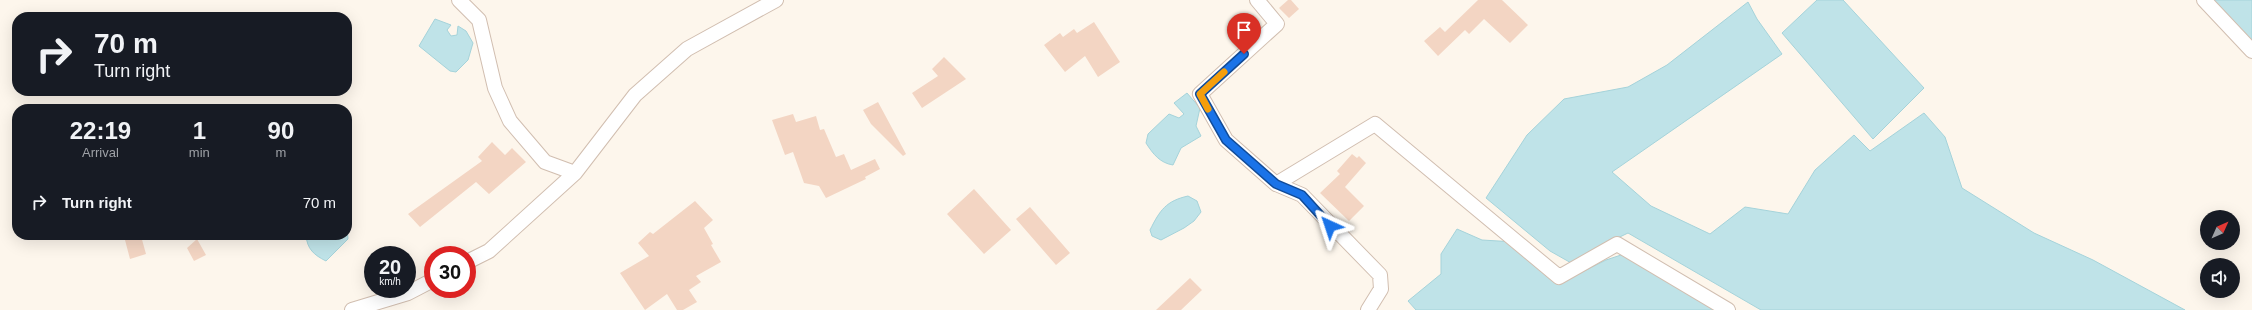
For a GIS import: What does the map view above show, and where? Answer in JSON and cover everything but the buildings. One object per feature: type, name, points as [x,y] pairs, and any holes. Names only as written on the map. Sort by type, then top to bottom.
[{"type":"street","points":[[460,0],[479,20],[495,88],[510,121],[545,162],[575,173]]},
{"type":"street","points":[[476,258],[489,251],[575,173],[635,95],[687,49],[776,0]]},
{"type":"street","points":[[1257,0],[1277,24],[1200,94],[1226,140],[1276,184],[1302,195],[1380,275],[1381,289],[1368,310]]},
{"type":"street","points":[[2204,0],[2252,51]]},
{"type":"street","points":[[1276,184],[1374,124],[1559,277],[1617,244],[1728,310]]},
{"type":"street","points":[[352,310],[408,292],[424,284]]},
{"type":"water","points":[[1817,0],[1843,0],[1924,88],[1873,139],[1782,33]]},
{"type":"water","points":[[2208,0],[2252,0],[2252,45]]},
{"type":"water","points":[[1748,2],[1757,19],[1782,54],[1612,172],[1651,206],[1710,234],[1745,207],[1788,214],[1815,170],[1854,135],[1870,151],[1924,113],[1945,137],[1962,188],[2034,233],[2093,260],[2185,310],[1761,310],[1628,233],[1597,248],[1573,264],[1550,251],[1486,198],[1527,135],[1564,99],[1628,87],[1667,65]]},
{"type":"water","points":[[435,19],[451,25],[447,30],[451,36],[457,35],[458,26],[466,31],[473,43],[468,60],[456,72],[450,71],[419,46]]},
{"type":"water","points":[[1187,93],[1200,108],[1196,126],[1201,136],[1181,148],[1173,165],[1168,164],[1151,151],[1146,143],[1148,134],[1169,114],[1179,118],[1184,114],[1174,103]]},
{"type":"water","points":[[1188,196],[1197,201],[1201,212],[1194,221],[1161,240],[1152,236],[1150,230],[1164,207],[1180,198]]},
{"type":"water","points":[[1457,229],[1482,240],[1515,242],[1566,280],[1606,260],[1630,252],[1725,302],[1736,310],[1416,310],[1408,301],[1441,274],[1441,254]]},
{"type":"water","points":[[307,240],[347,240],[326,261],[315,254]]},
{"type":"slow traffic","points":[[1208,109],[1200,94],[1224,72]]},
{"type":"route","points":[[1244,54],[1200,94],[1226,140],[1276,184],[1302,195],[1330,226]]}]
